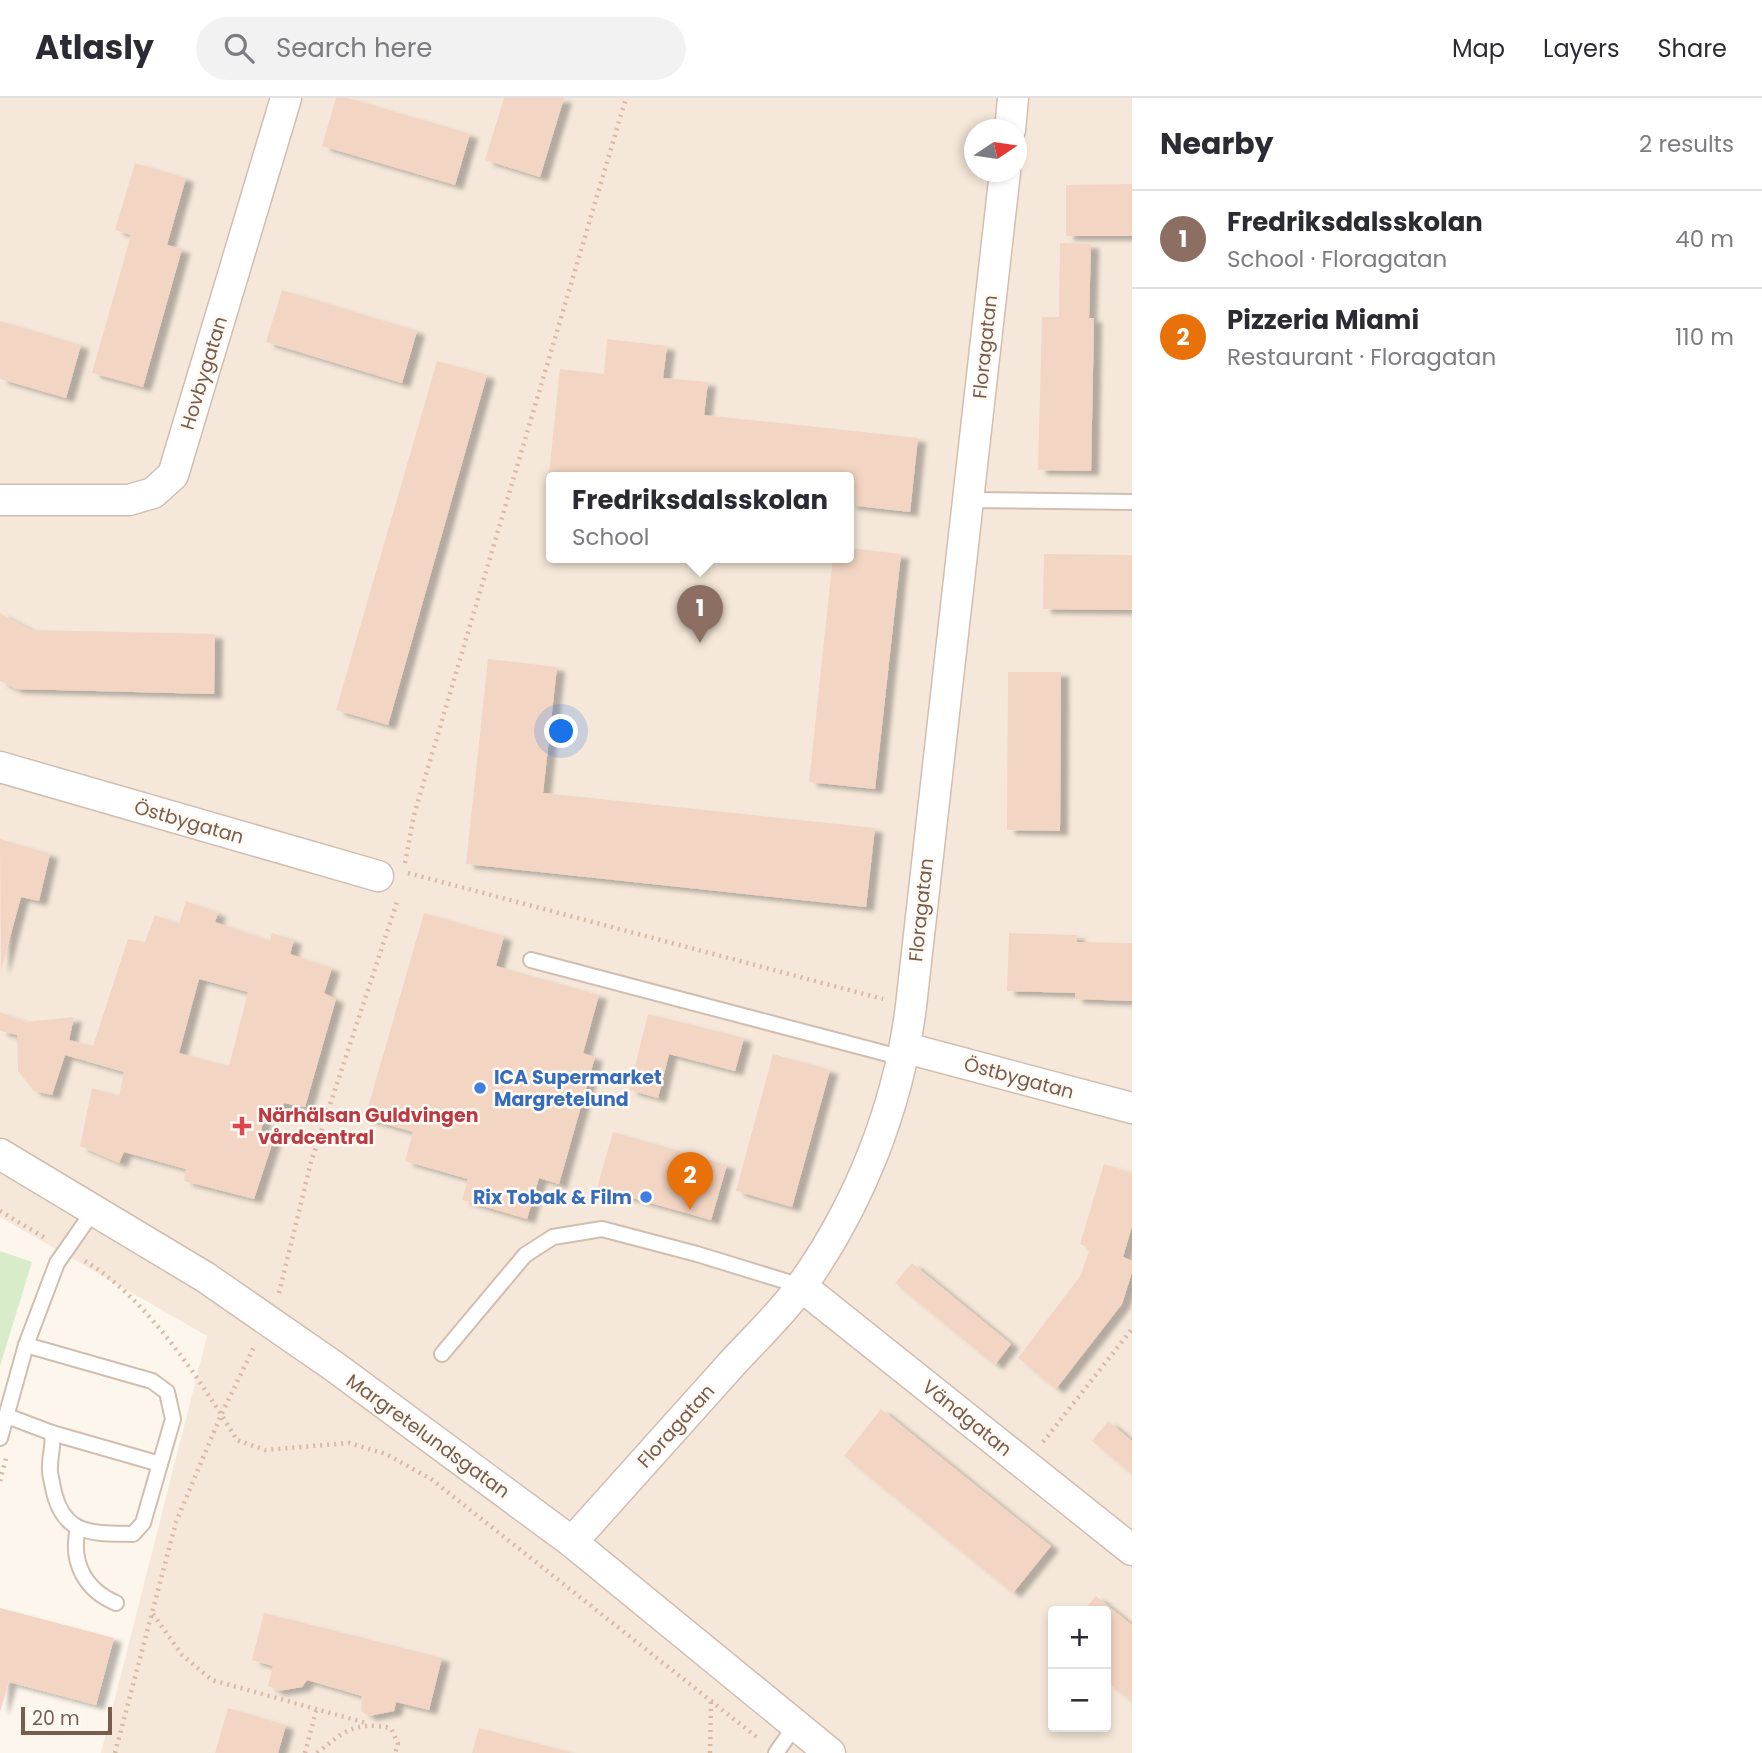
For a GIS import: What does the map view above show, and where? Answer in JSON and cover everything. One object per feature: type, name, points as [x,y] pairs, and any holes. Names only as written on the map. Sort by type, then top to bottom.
[{"type":"street","name":"Hovbygatan","points":[[0,500],[128,500],[153,494],[173,475],[286,98]]},
{"type":"street","points":[[1011,119],[1013,98]]},
{"type":"street","name":"Floragatan","points":[[572,1542],[802,1286],[859,1185],[891,1101],[904,1053],[911,1006],[1004,182]]},
{"type":"street","name":"Östbygatan","points":[[0,767],[396,880]]},
{"type":"street","name":"Östbygatan","points":[[904,1053],[1132,1108]]},
{"type":"street","name":"Margretelundsgatan","points":[[0,1154],[205,1277],[259,1315],[572,1542],[830,1753]]},
{"type":"street","name":"Vändgatan","points":[[802,1286],[1132,1550]]},
{"type":"lane","points":[[968,500],[1132,502]]},
{"type":"lane","points":[[531,960],[904,1053]]},
{"type":"lane","points":[[0,1437],[26,1345],[65,1250],[94,1210]]},
{"type":"lane","points":[[442,1354],[525,1255],[553,1237],[602,1229],[802,1286]]},
{"type":"lane","points":[[26,1345],[152,1381],[166,1392],[173,1419],[143,1523],[133,1534],[79,1528],[64,1519],[56,1502],[49,1467],[54,1444],[52,1433]]},
{"type":"lane","points":[[7,1416],[52,1433],[160,1464]]},
{"type":"lane","points":[[79,1528],[75,1541],[77,1563],[85,1579],[100,1596],[116,1602]]},
{"type":"lane","points":[[776,1753],[796,1726]]},
{"type":"path","points":[[278,1297],[311,1163],[626,98]]},
{"type":"path","points":[[396,880],[911,1006]]},
{"type":"path","points":[[0,1211],[98,1269],[124,1292],[198,1377],[237,1440],[265,1450],[349,1443],[386,1454],[431,1479],[776,1753]]},
{"type":"path","points":[[1025,1464],[1132,1329]]},
{"type":"path","points":[[115,1753],[176,1522],[221,1415],[256,1343]]},
{"type":"path","points":[[153,1614],[182,1655],[212,1680],[316,1712],[391,1728],[398,1744],[395,1753]]},
{"type":"path","points":[[710,1753],[711,1700]]},
{"type":"path","points":[[305,1753],[316,1712]]},
{"type":"path","points":[[317,1753],[338,1736],[366,1723]]},
{"type":"shaded area","points":[[0,98],[1132,98],[1132,1753],[101,1753],[207,1336],[0,1217]]},
{"type":"green space","points":[[0,1251],[32,1262],[0,1366]]},
{"type":"building","points":[[336,98],[348,98],[470,134],[455,185],[322,146]]},
{"type":"building","points":[[504,98],[564,98],[540,177],[485,160]]},
{"type":"building","points":[[135,163],[186,178],[167,245],[182,249],[143,387],[92,373],[131,235],[115,230]]},
{"type":"building","points":[[1132,184],[1132,236],[1066,236],[1066,185]]},
{"type":"building","points":[[1060,243],[1091,244],[1089,318],[1094,318],[1091,471],[1038,470],[1042,317],[1059,317]]},
{"type":"building","points":[[282,290],[417,331],[402,383],[266,342]]},
{"type":"building","points":[[0,321],[81,345],[66,398],[0,379]]},
{"type":"building","points":[[607,339],[667,346],[663,378],[708,382],[704,415],[918,438],[910,512],[854,506],[854,472],[549,472],[560,369],[604,374]]},
{"type":"building","points":[[437,361],[487,375],[388,725],[336,710]]},
{"type":"building","points":[[854,549],[901,554],[875,789],[809,782],[832,563],[854,563]]},
{"type":"building","points":[[1044,554],[1132,555],[1132,610],[1043,609]]},
{"type":"building","points":[[0,613],[31,630],[215,634],[214,694],[16,689],[0,681]]},
{"type":"building","points":[[488,659],[557,667],[543,793],[875,828],[866,907],[466,864]]},
{"type":"building","points":[[1008,672],[1061,672],[1060,831],[1007,830]]},
{"type":"building","points":[[0,839],[50,854],[39,901],[21,897],[1,970]]},
{"type":"building","points":[[186,901],[218,913],[215,922],[270,941],[272,933],[294,940],[290,954],[332,968],[324,993],[336,999],[305,1107],[284,1103],[280,1117],[265,1113],[260,1136],[274,1138],[254,1199],[184,1181],[186,1169],[124,1152],[119,1163],[80,1146],[92,1088],[119,1096],[124,1072],[65,1055],[52,1095],[34,1091],[18,1071],[17,1035],[0,1031],[0,1012],[25,1022],[74,1017],[69,1040],[93,1046],[128,939],[145,942],[155,915],[179,924]],"holes":[[[199,979],[248,992],[229,1066],[179,1053]]]},
{"type":"building","name":"ICA Supermarket Margretelund","points":[[424,913],[504,936],[496,966],[599,995],[583,1053],[595,1057],[559,1184],[539,1178],[527,1219],[462,1200],[468,1179],[405,1161],[413,1132],[365,1118]]},
{"type":"building","points":[[1009,933],[1077,935],[1077,942],[1132,943],[1132,1001],[1075,999],[1075,993],[1007,991]]},
{"type":"building","points":[[648,1014],[744,1038],[735,1071],[669,1054],[658,1098],[629,1090]]},
{"type":"building","points":[[773,1054],[830,1070],[792,1207],[736,1191]]},
{"type":"building","points":[[613,1132],[727,1165],[711,1220],[597,1188]]},
{"type":"building","points":[[1104,1164],[1132,1173],[1132,1226],[1123,1257],[1132,1261],[1132,1272],[1122,1304],[1056,1389],[1018,1358],[1081,1275],[1090,1248],[1080,1244]]},
{"type":"building","points":[[912,1263],[1011,1344],[995,1365],[895,1283]]},
{"type":"building","points":[[881,1409],[1051,1546],[1013,1593],[844,1456]]},
{"type":"building","points":[[1108,1421],[1132,1441],[1132,1474],[1092,1441]]},
{"type":"building","points":[[1096,1596],[1108,1606],[1087,1606]]},
{"type":"building","points":[[0,1608],[114,1638],[96,1705],[9,1682],[0,1712]]},
{"type":"building","points":[[1111,1608],[1132,1625],[1132,1702],[1111,1685]]},
{"type":"building","points":[[264,1613],[442,1658],[429,1710],[396,1702],[394,1711],[369,1716],[361,1711],[362,1696],[307,1680],[302,1687],[278,1691],[268,1686],[273,1666],[252,1660]]},
{"type":"building","points":[[228,1708],[286,1725],[278,1753],[215,1753]]},
{"type":"building","points":[[479,1728],[569,1752],[569,1753],[472,1753]]},
{"type":"place","name":"Fredriksdalsskolan","points":[[700,643]]},
{"type":"place","name":"ICA Supermarket Margretelund","points":[[480,1088]]},
{"type":"place","name":"Närhälsan Guldvingen vårdcentral","points":[[242,1126]]},
{"type":"place","name":"Rix Tobak & Film","points":[[646,1197]]},
{"type":"place","name":"Pizzeria Miami","points":[[690,1210]]}]
